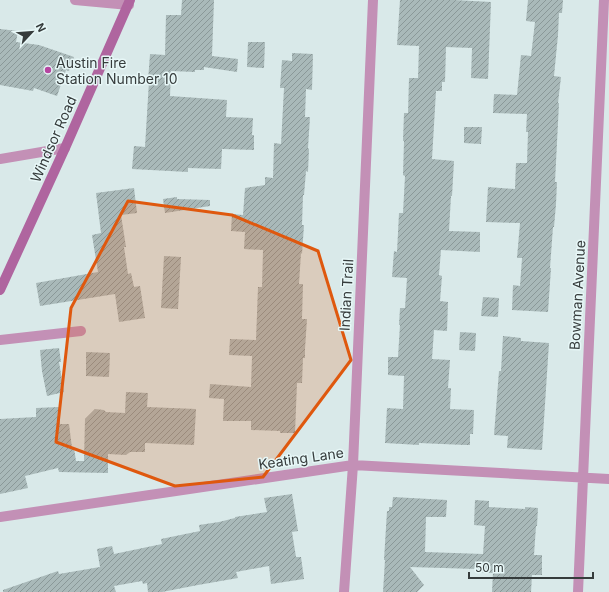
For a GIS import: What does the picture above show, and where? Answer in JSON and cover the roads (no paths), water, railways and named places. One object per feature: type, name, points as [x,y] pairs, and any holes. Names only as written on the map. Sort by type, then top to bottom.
[{"type":"street","points":[[75,0],[129,3]]},
{"type":"street","name":"Indian Trail","points":[[344,592],[353,465],[374,0]]},
{"type":"street","name":"Bowman Avenue","points":[[578,592],[604,0]]},
{"type":"street","name":"Windsor Road","points":[[0,290],[129,3]]},
{"type":"street","points":[[0,159],[65,148]]},
{"type":"street","points":[[0,340],[82,331]]},
{"type":"street","name":"Keating Lane","points":[[0,517],[353,465],[609,479]]},
{"type":"place","name":"Austin Fire Station Number 10","points":[[48,70]]}]
